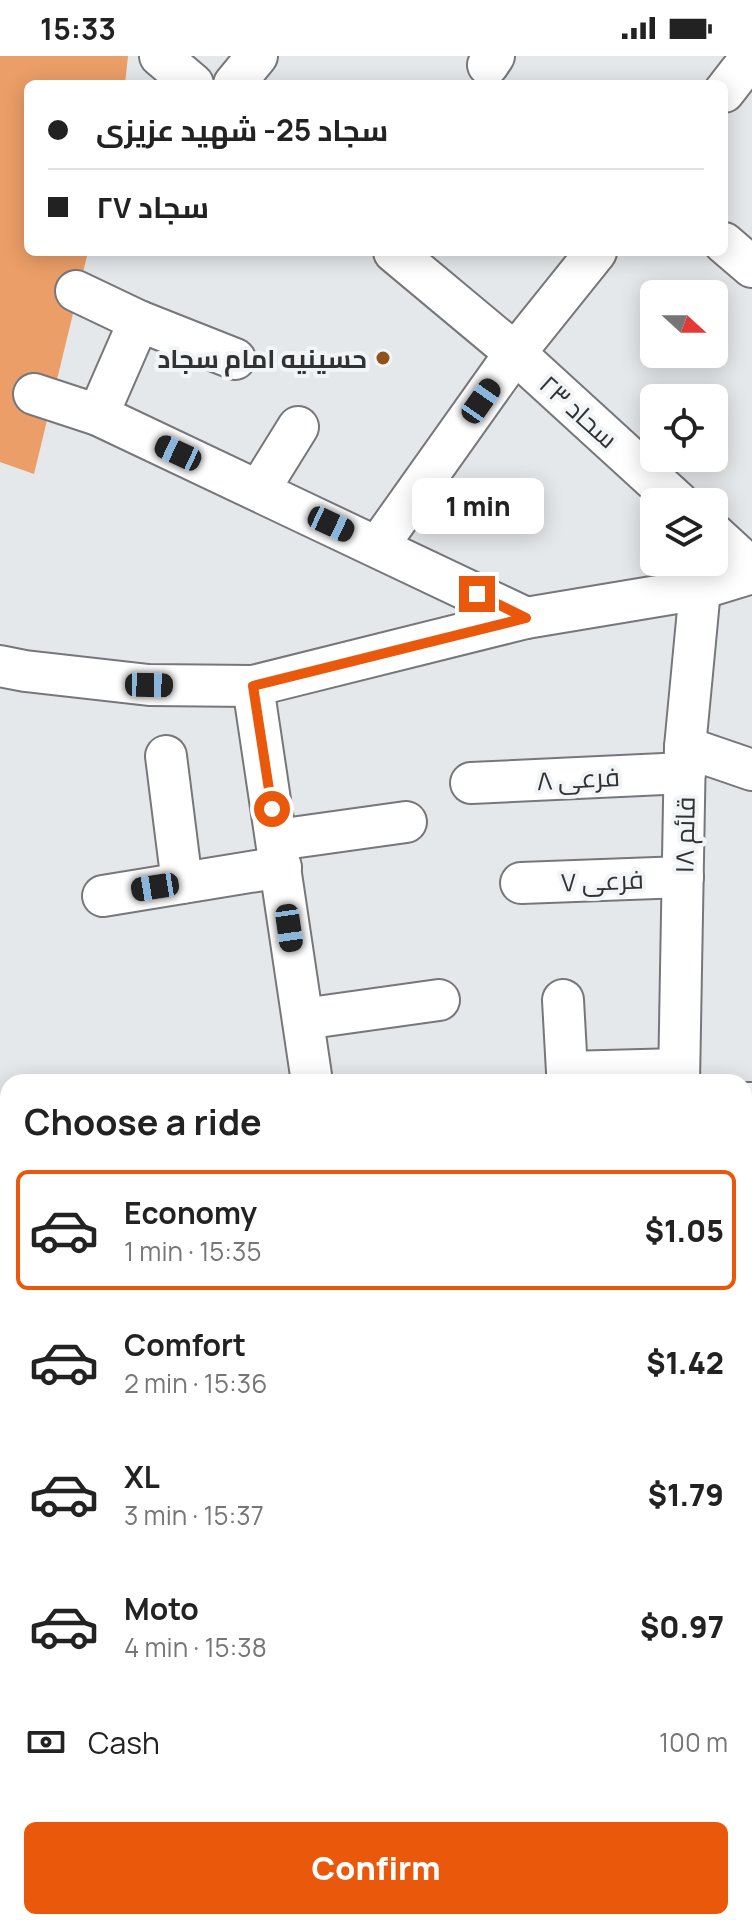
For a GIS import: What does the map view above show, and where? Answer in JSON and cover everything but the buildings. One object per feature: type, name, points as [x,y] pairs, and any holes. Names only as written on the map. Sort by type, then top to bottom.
[{"type":"street","points":[[160,56],[188,80]]},
{"type":"street","points":[[237,80],[257,56]]},
{"type":"street","points":[[728,87],[752,56]]},
{"type":"street","points":[[728,246],[752,267]]},
{"type":"street","name":"سحاد ۲۳","points":[[399,256],[515,353],[663,488]]},
{"type":"street","points":[[378,546],[515,353],[593,256]]},
{"type":"street","points":[[76,291],[139,321],[235,359]]},
{"type":"street","points":[[98,415],[139,321]]},
{"type":"street","points":[[34,394],[98,415],[526,618]]},
{"type":"street","points":[[259,490],[298,427]]},
{"type":"street","points":[[0,666],[149,685],[253,686],[526,618],[700,589],[752,571],[728,548]]},
{"type":"street","name":"قائم ۱۸","points":[[679,1074],[685,760],[700,589]]},
{"type":"street","points":[[253,686],[311,1074]]},
{"type":"street","points":[[166,756],[182,883]]},
{"type":"street","points":[[685,760],[752,770]]},
{"type":"street","name":"فرعی ۸","points":[[471,783],[685,760]]},
{"type":"street","points":[[103,896],[182,883],[279,853],[406,822]]},
{"type":"street","name":"فرعی ۷","points":[[521,883],[683,877]]},
{"type":"street","points":[[303,1019],[439,1000]]},
{"type":"street","points":[[563,1000],[567,1072],[623,1074]]},
{"type":"shaded area","points":[[0,56],[128,56],[125,80],[24,80],[24,256],[87,256],[34,474],[0,462]]},
{"type":"place","name":"حسینیه امام سجاد","points":[[383,358]]},
{"type":"route","points":[[272,809],[253,686],[526,618],[477,594]]}]
